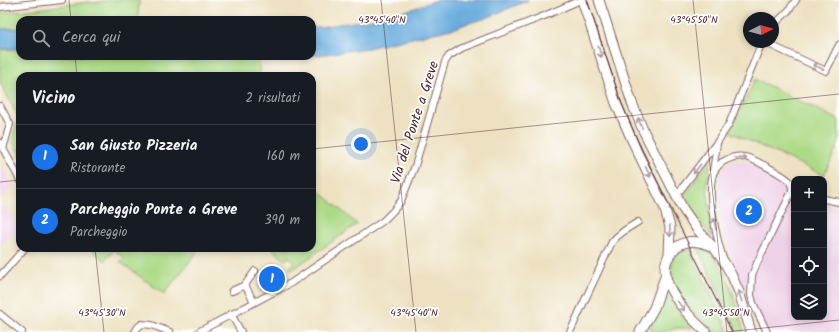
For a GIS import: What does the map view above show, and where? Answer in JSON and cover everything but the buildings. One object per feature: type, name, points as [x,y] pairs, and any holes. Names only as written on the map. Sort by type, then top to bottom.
[{"type":"main road","points":[[579,1],[588,15],[618,109],[664,206],[670,227],[669,257]]},
{"type":"main road","points":[[600,3],[632,103],[643,130],[676,196],[692,222],[712,246],[731,274],[737,286],[751,332]]},
{"type":"main road","points":[[706,332],[679,304],[670,289],[666,274],[666,266],[673,251],[678,246],[687,242],[701,242],[712,246]]},
{"type":"main road","points":[[640,332],[654,308],[666,274]]},
{"type":"street","points":[[0,7],[62,0]]},
{"type":"street","points":[[779,20],[796,0]]},
{"type":"street","name":"Via del Ponte a Greve","points":[[198,332],[291,283],[383,221],[393,211],[401,201],[415,166],[445,62],[449,56],[462,48],[579,1]]},
{"type":"street","points":[[776,48],[826,71],[839,45]]},
{"type":"street","points":[[676,196],[718,141],[729,124],[760,48]]},
{"type":"street","points":[[0,106],[10,124],[2,146],[16,172]]},
{"type":"street","points":[[718,141],[711,190],[717,238],[724,262]]},
{"type":"street","points":[[712,178],[717,167],[724,161],[735,157],[746,158],[787,179],[791,183]]},
{"type":"street","points":[[767,332],[753,303],[751,295],[752,275],[791,194]]},
{"type":"street","points":[[827,200],[839,202]]},
{"type":"street","points":[[570,332],[612,242],[621,233],[638,222]]},
{"type":"street","points":[[0,276],[21,252]]},
{"type":"street","points":[[232,291],[245,285],[255,271]]},
{"type":"street","points":[[245,285],[254,302]]},
{"type":"street","points":[[0,314],[22,332]]},
{"type":"street","points":[[230,314],[241,332]]},
{"type":"street","points":[[135,332],[142,324],[152,325],[170,332]]},
{"type":"shaded area","points":[[735,161],[745,161],[791,186],[791,320],[827,320],[827,204],[839,207],[839,332],[759,332],[726,243],[718,186],[720,174],[726,165]]},
{"type":"shaded area","points":[[0,162],[14,188],[0,198]]},
{"type":"shaded area","points":[[0,202],[16,222],[16,231],[0,246]]},
{"type":"green space","points":[[109,0],[139,0],[138,16],[16,16],[16,28],[0,29],[0,13],[88,2],[96,3]]},
{"type":"green space","points":[[16,49],[16,60],[260,60],[259,72],[16,72],[16,113],[0,82],[0,50]]},
{"type":"green space","points":[[755,79],[839,120],[839,143],[824,175],[730,132]]},
{"type":"green space","points":[[16,125],[16,148],[12,140]]},
{"type":"green space","points":[[711,158],[707,183],[712,237],[690,208],[684,197]]},
{"type":"green space","points":[[316,188],[357,224],[292,270],[290,267],[294,262],[289,257],[285,260],[276,252],[316,252]]},
{"type":"green space","points":[[688,247],[729,332],[714,332],[689,308],[678,293],[674,284],[672,267],[674,259],[679,252]]},
{"type":"green space","points":[[697,247],[707,251],[716,259],[723,270],[734,296],[744,332],[738,332]]},
{"type":"green space","points":[[95,252],[112,252],[105,261]]},
{"type":"green space","points":[[117,252],[197,252],[164,294],[120,262],[124,257]]},
{"type":"green space","points":[[665,291],[674,306],[692,328],[677,328],[663,332],[653,332],[650,327]]},
{"type":"water","points":[[436,0],[529,0],[484,19],[456,28],[368,48],[316,55],[316,27],[373,19],[412,9]]},
{"type":"water","points":[[0,29],[16,29],[16,48],[0,49]]},
{"type":"tram line","points":[[587,0],[622,104],[641,149],[732,332]]},
{"type":"place","name":"Parcheggio Ponte a Greve","points":[[749,211]]},
{"type":"place","name":"San Giusto Pizzeria","points":[[272,279]]}]
